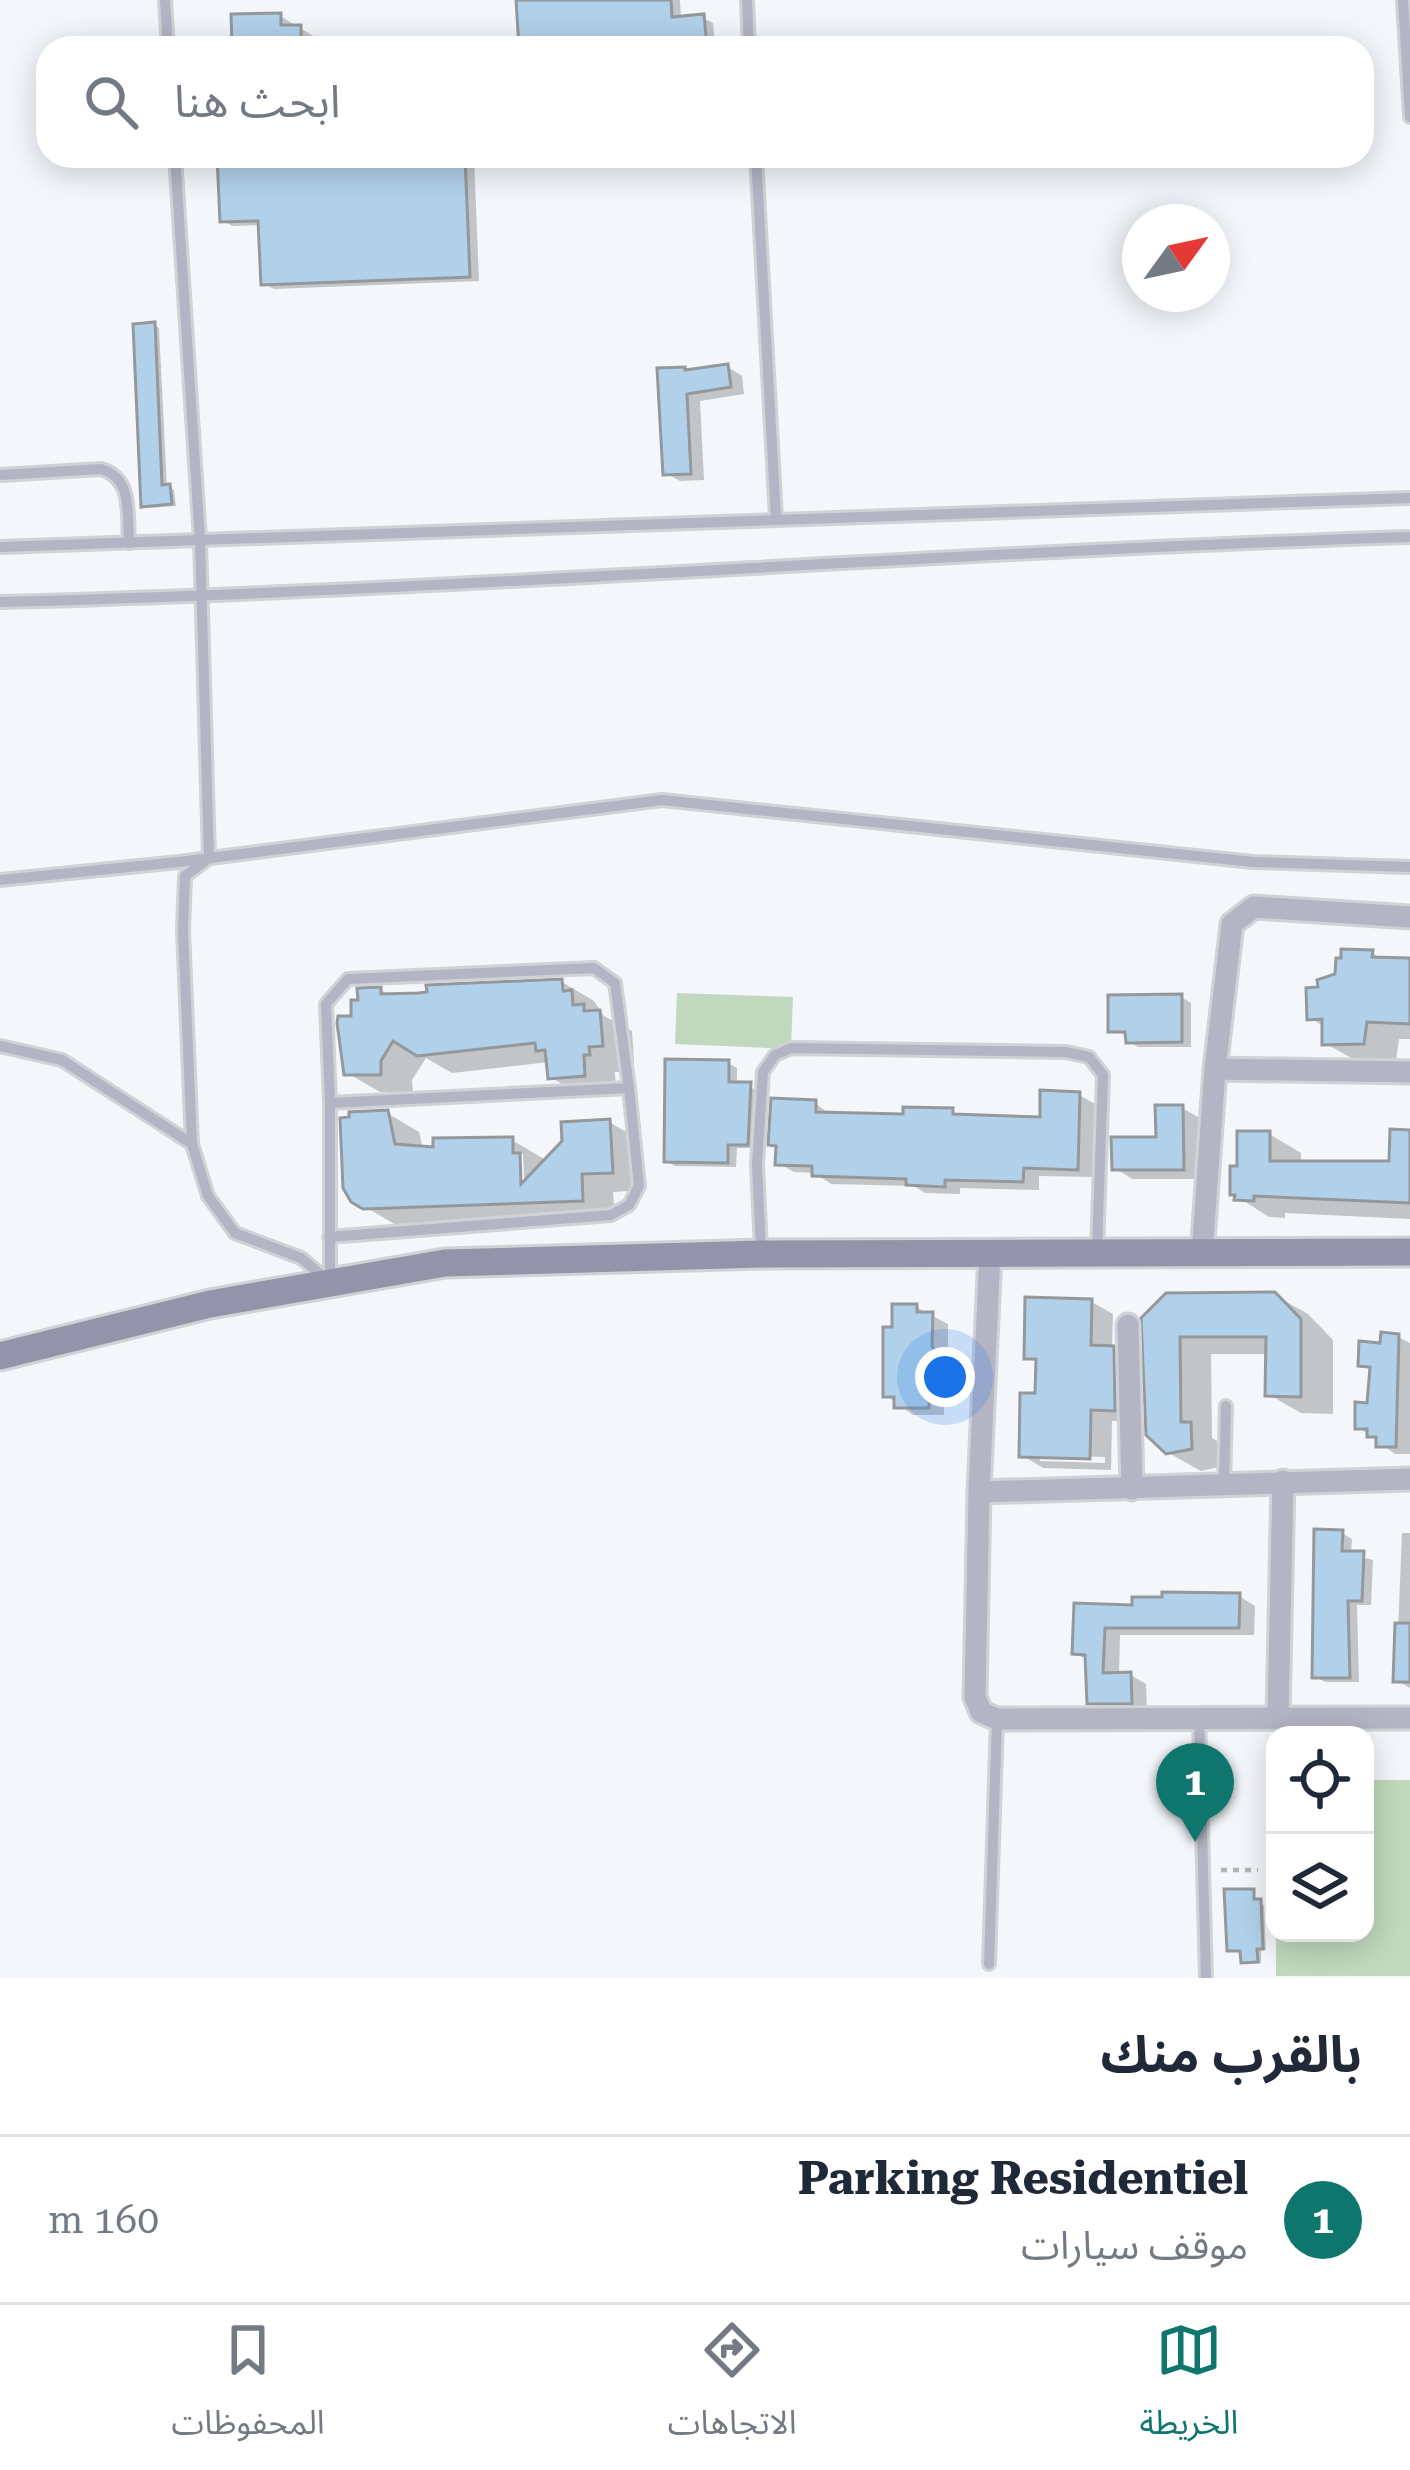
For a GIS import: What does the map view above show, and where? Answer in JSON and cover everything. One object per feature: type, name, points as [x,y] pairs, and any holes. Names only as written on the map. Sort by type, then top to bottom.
[{"type":"main road","points":[[0,1355],[210,1304],[445,1263],[761,1254],[1410,1252]]},
{"type":"street","points":[[1202,1255],[1215,1069],[1232,924],[1254,907],[1410,917]]},
{"type":"street","points":[[1215,1069],[1410,1072]]},
{"type":"street","points":[[990,1253],[975,1697],[982,1712],[997,1719],[1410,1718]]},
{"type":"street","points":[[1128,1325],[1132,1489]]},
{"type":"street","points":[[979,1492],[1410,1479]]},
{"type":"street","points":[[1278,1717],[1283,1481]]},
{"type":"lane","points":[[165,0],[167,36]]},
{"type":"lane","points":[[747,0],[748,36]]},
{"type":"lane","points":[[1403,0],[1410,117]]},
{"type":"lane","points":[[176,168],[200,540],[208,858]]},
{"type":"lane","points":[[757,168],[776,518]]},
{"type":"lane","points":[[0,475],[100,469],[116,473],[124,484],[129,543]]},
{"type":"lane","points":[[0,547],[1410,498]]},
{"type":"lane","points":[[0,602],[201,596],[1101,547],[1410,537]]},
{"type":"lane","points":[[0,880],[662,800],[1253,862],[1410,866]]},
{"type":"lane","points":[[208,858],[185,877],[192,1144],[208,1196],[235,1233],[301,1258],[330,1282]]},
{"type":"lane","points":[[328,1237],[611,1215],[629,1204],[639,1186],[615,983],[594,968],[348,979],[326,1004],[329,1102],[328,1237],[330,1282]]},
{"type":"lane","points":[[0,1046],[62,1060],[192,1144]]},
{"type":"lane","points":[[761,1254],[757,1164],[763,1072],[776,1055],[791,1048],[1066,1052],[1089,1057],[1102,1075],[1097,1255]]},
{"type":"lane","points":[[329,1102],[629,1088]]},
{"type":"lane","points":[[1224,1484],[1226,1406]]},
{"type":"lane","points":[[1199,1718],[1206,1978]]},
{"type":"lane","points":[[989,1964],[997,1719]]},
{"type":"path","points":[[1203,1870],[1258,1870]]},
{"type":"green space","points":[[677,993],[793,997],[791,1049],[675,1044]]},
{"type":"green space","points":[[1374,1780],[1410,1780],[1410,1976],[1276,1976],[1276,1942],[1374,1942]]},
{"type":"building","points":[[516,0],[671,0],[672,17],[704,14],[706,36],[518,36]]},
{"type":"building","points":[[281,13],[281,25],[301,25],[301,36],[232,36],[231,14]]},
{"type":"building","points":[[218,168],[465,168],[470,277],[261,285],[258,221],[220,222]]},
{"type":"building","points":[[155,322],[162,485],[170,484],[172,504],[141,507],[133,324]]},
{"type":"building","points":[[728,364],[731,387],[687,394],[691,474],[663,475],[657,368]]},
{"type":"building","points":[[1341,949],[1373,950],[1372,957],[1410,958],[1410,1024],[1367,1022],[1364,1044],[1322,1045],[1322,1019],[1307,1020],[1306,988],[1318,987],[1317,980],[1335,974]]},
{"type":"building","points":[[562,979],[563,991],[572,990],[573,1005],[584,1004],[584,1011],[600,1010],[603,1046],[589,1047],[590,1055],[584,1055],[585,1076],[548,1079],[545,1050],[536,1051],[535,1043],[417,1056],[393,1041],[381,1061],[381,1075],[344,1075],[338,1016],[351,1016],[357,988],[381,987],[381,994],[418,993],[427,992],[426,985]]},
{"type":"building","points":[[1182,994],[1182,1042],[1126,1043],[1125,1032],[1108,1032],[1108,995]]},
{"type":"building","points":[[665,1059],[729,1060],[729,1082],[751,1082],[748,1145],[728,1145],[728,1163],[664,1162]]},
{"type":"building","points":[[1040,1090],[1080,1092],[1078,1170],[1024,1168],[1023,1182],[945,1180],[945,1187],[906,1185],[906,1179],[812,1176],[812,1166],[775,1165],[776,1146],[768,1145],[771,1098],[816,1100],[816,1112],[903,1114],[903,1107],[953,1108],[953,1114],[1040,1117]]},
{"type":"building","points":[[1155,1105],[1183,1105],[1184,1170],[1112,1170],[1111,1137],[1156,1137]]},
{"type":"building","points":[[388,1110],[395,1144],[433,1147],[433,1138],[513,1137],[513,1153],[520,1153],[521,1184],[562,1141],[561,1122],[610,1119],[613,1173],[582,1174],[583,1201],[363,1209],[351,1202],[343,1188],[340,1118],[349,1117],[349,1112]]},
{"type":"building","points":[[1390,1129],[1410,1130],[1410,1203],[1254,1196],[1254,1201],[1234,1200],[1235,1195],[1230,1195],[1230,1166],[1237,1166],[1237,1131],[1270,1131],[1270,1161],[1389,1161]]},
{"type":"building","points":[[1275,1292],[1301,1319],[1301,1397],[1265,1396],[1266,1337],[1180,1337],[1181,1422],[1191,1422],[1192,1449],[1166,1454],[1146,1435],[1141,1318],[1166,1293]]},
{"type":"building","points":[[1025,1297],[1092,1299],[1091,1345],[1114,1346],[1115,1411],[1091,1410],[1090,1459],[1019,1457],[1020,1393],[1035,1393],[1036,1359],[1024,1359]]},
{"type":"building","points":[[892,1304],[917,1304],[917,1312],[933,1312],[932,1347],[944,1362],[938,1373],[929,1376],[929,1408],[894,1408],[894,1397],[883,1397],[883,1327],[892,1327]]},
{"type":"building","points":[[1381,1332],[1399,1334],[1396,1447],[1376,1447],[1376,1437],[1367,1437],[1367,1429],[1355,1429],[1355,1402],[1367,1403],[1370,1367],[1358,1366],[1359,1341],[1380,1343]]},
{"type":"building","points":[[1314,1529],[1343,1530],[1342,1551],[1364,1551],[1362,1601],[1348,1601],[1350,1678],[1312,1678]]},
{"type":"building","points":[[1162,1592],[1240,1593],[1239,1628],[1105,1628],[1103,1673],[1131,1672],[1132,1704],[1087,1704],[1085,1655],[1072,1654],[1074,1603],[1132,1605],[1132,1597],[1162,1597]]},
{"type":"building","points":[[1395,1623],[1410,1623],[1410,1682],[1393,1682]]},
{"type":"building","points":[[1224,1889],[1254,1889],[1254,1899],[1261,1899],[1263,1949],[1257,1949],[1258,1962],[1241,1963],[1240,1951],[1227,1951]]},
{"type":"place","name":"Parking Residentiel","points":[[1195,1842]]}]
